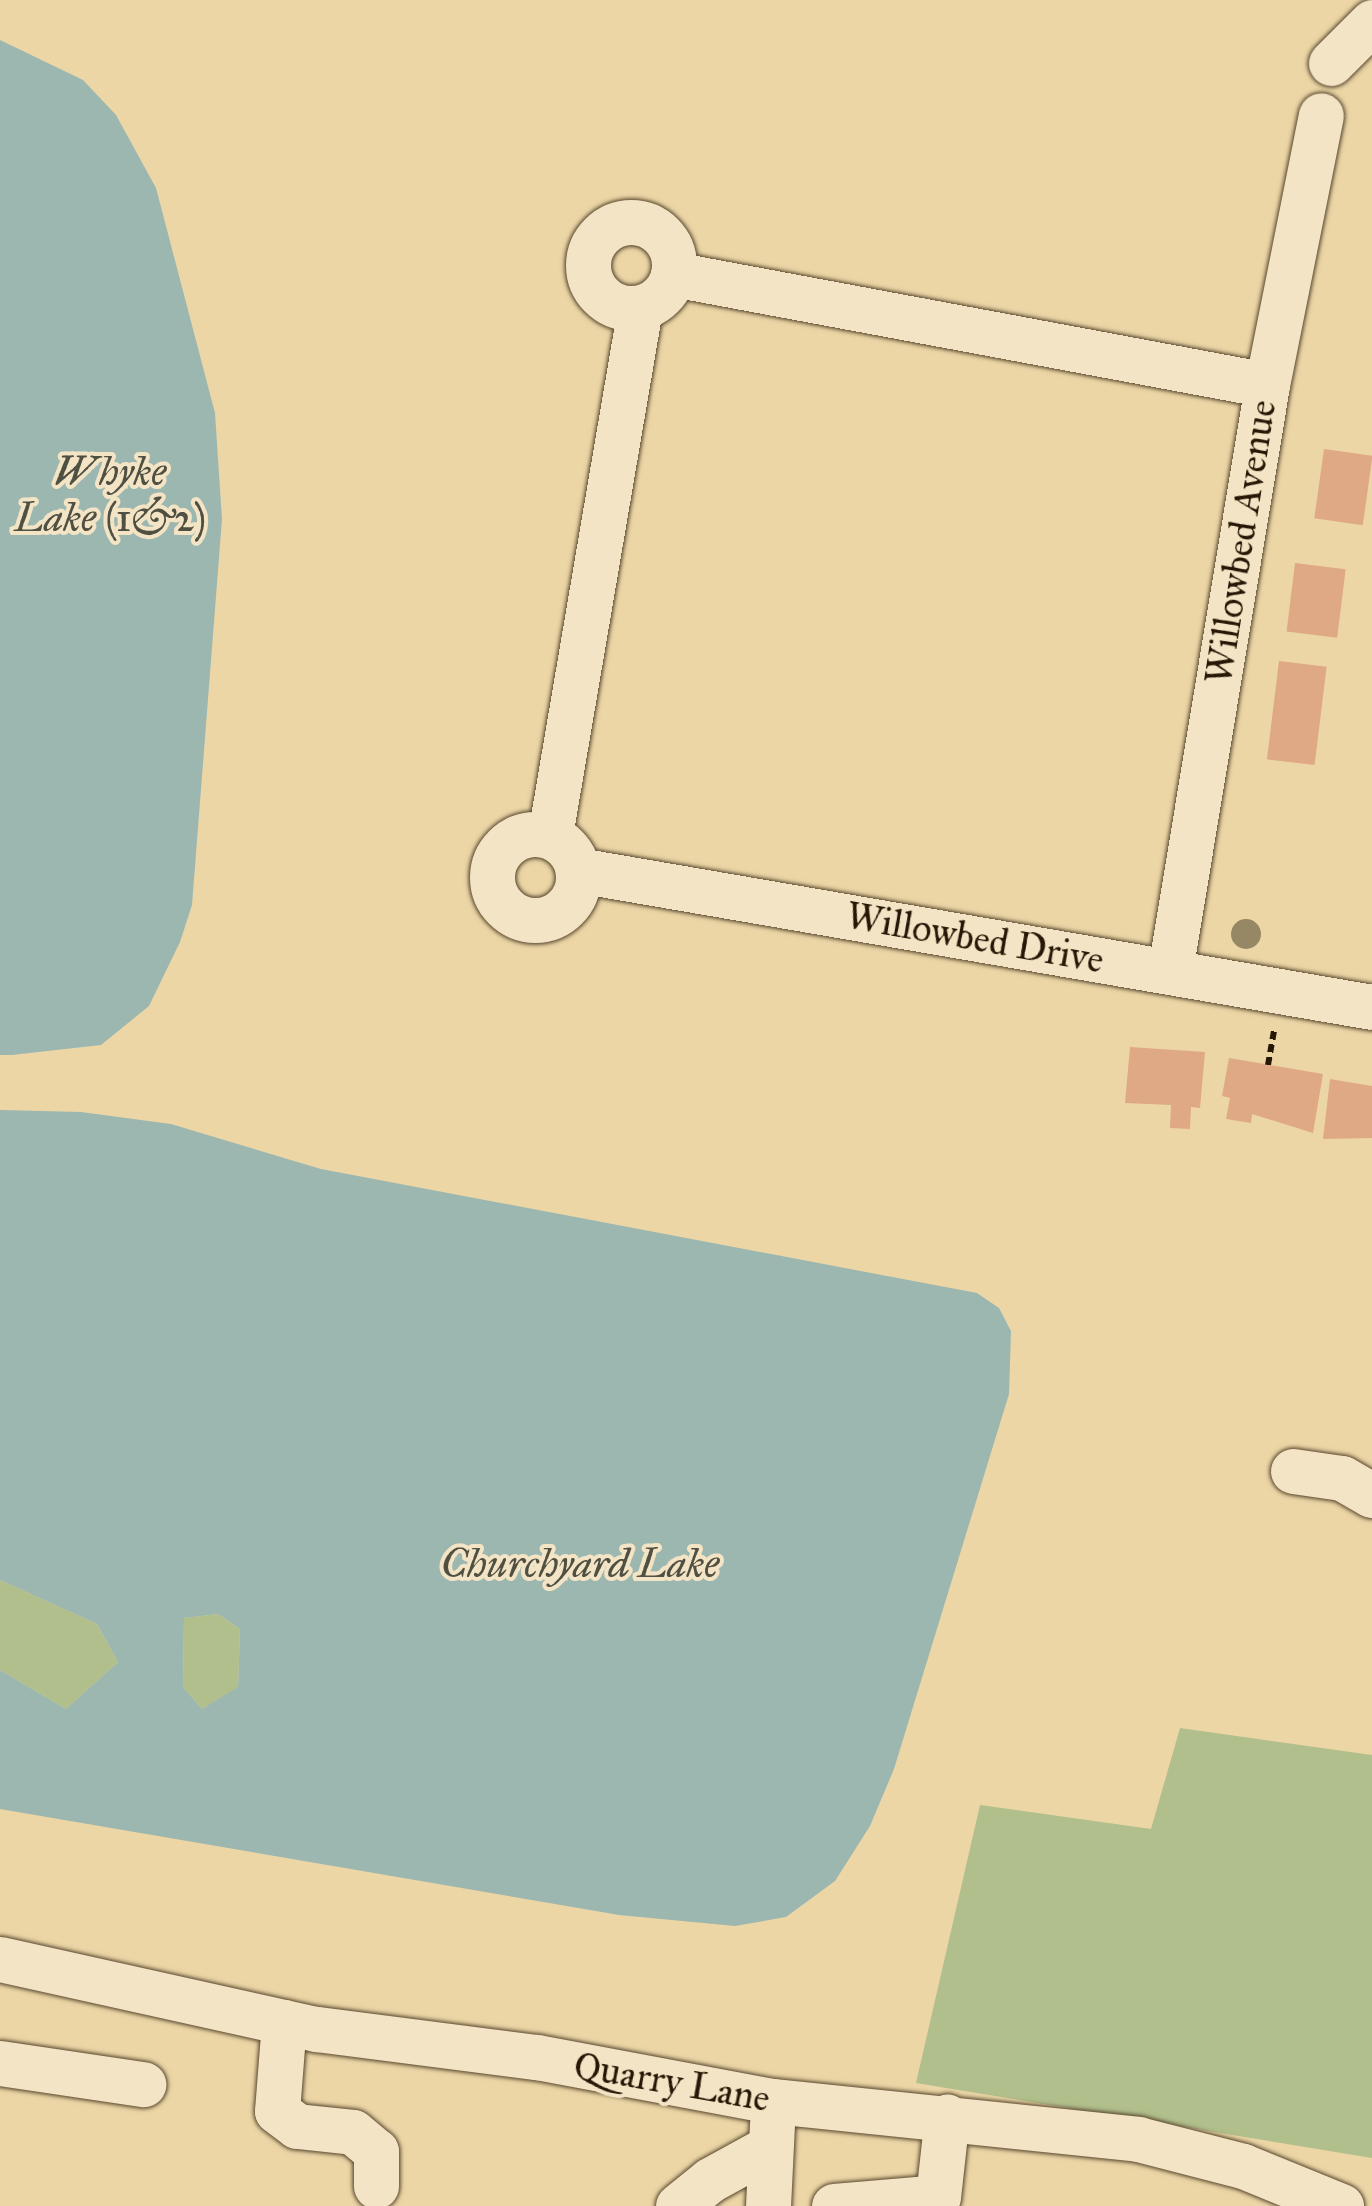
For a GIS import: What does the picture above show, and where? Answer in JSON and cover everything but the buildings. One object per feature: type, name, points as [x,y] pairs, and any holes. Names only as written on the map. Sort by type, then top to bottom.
[{"type":"street","points":[[1331,63],[1372,22]]},
{"type":"street","name":"Willowbed Avenue","points":[[1170,971],[1268,386],[1320,115]]},
{"type":"street","points":[[630,222],[658,231],[672,252],[673,274],[658,300],[640,308],[614,306],[589,278],[590,248],[602,232],[630,222]]},
{"type":"street","points":[[673,274],[1268,386]]},
{"type":"street","points":[[550,835],[640,308]]},
{"type":"street","points":[[550,835],[570,850],[578,870],[576,893],[549,918],[519,918],[500,903],[493,890],[494,860],[520,836],[550,835]]},
{"type":"street","name":"Willowbed Drive","points":[[578,870],[1372,1006]]},
{"type":"street","points":[[1293,1471],[1342,1478],[1372,1495]]},
{"type":"street","name":"Quarry Lane","points":[[0,1959],[284,2022],[537,2057],[774,2101],[947,2116],[1138,2139],[1243,2166],[1340,2206]]},
{"type":"street","points":[[284,2022],[277,2111],[297,2126],[354,2132],[376,2151],[376,2186]]},
{"type":"street","points":[[0,2064],[143,2084]]},
{"type":"street","points":[[769,2177],[774,2101]]},
{"type":"street","points":[[834,2206],[938,2197],[947,2116]]},
{"type":"street","points":[[678,2206],[710,2180],[769,2177],[808,2206]]},
{"type":"green space","points":[[0,1580],[97,1624],[118,1662],[66,1709],[0,1670]]},
{"type":"green space","points":[[218,1614],[240,1629],[238,1688],[202,1709],[183,1687],[184,1618]]},
{"type":"green space","points":[[1180,1728],[1372,1755],[1372,2158],[916,2083],[980,1805],[1151,1829]]},
{"type":"water","name":"Whyke Lake (1&2)","points":[[0,40],[83,80],[116,115],[156,188],[215,413],[222,519],[192,905],[180,942],[149,1006],[101,1045],[12,1055],[0,1055]]},
{"type":"water","name":"Churchyard Lake","points":[[0,1110],[81,1112],[171,1124],[321,1169],[977,1293],[999,1308],[1011,1331],[1009,1394],[894,1769],[870,1826],[835,1881],[786,1917],[735,1926],[619,1915],[0,1809],[0,1670],[66,1709],[118,1662],[97,1624],[0,1580]],"holes":[[[218,1614],[240,1629],[238,1687],[202,1709],[183,1687],[184,1618]]]}]
